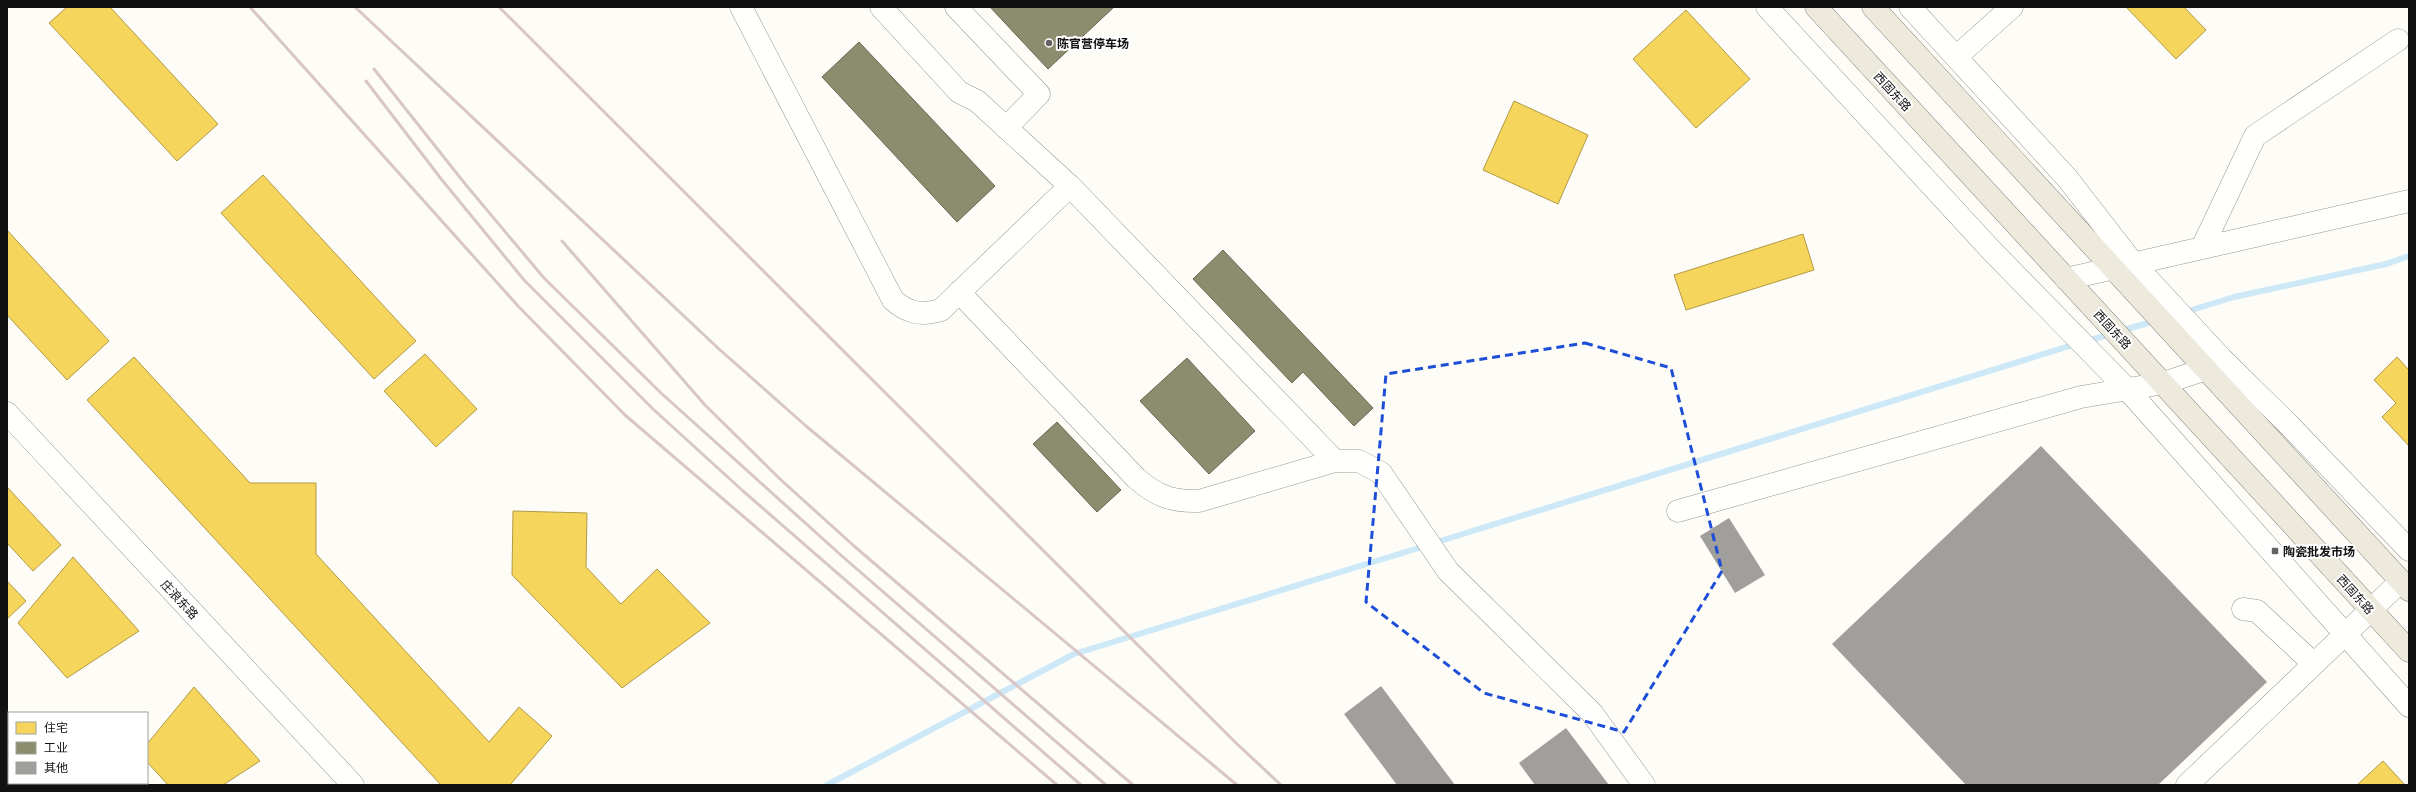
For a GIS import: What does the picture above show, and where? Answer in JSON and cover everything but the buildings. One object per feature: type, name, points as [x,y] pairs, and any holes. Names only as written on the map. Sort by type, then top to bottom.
[{"type":"main road","name":"西固东路","points":[[1816,7],[2086,301],[2164,383],[2409,651]]},
{"type":"main road","points":[[1873,7],[2112,268],[2126,286],[2200,349],[2206,370],[2405,586]]},
{"type":"street","points":[[741,7],[893,300],[902,308],[915,313],[928,314],[941,310],[1070,186]]},
{"type":"street","points":[[881,7],[959,92],[977,101],[1070,186],[1335,461]]},
{"type":"street","points":[[956,7],[1039,94],[1006,128]]},
{"type":"street","points":[[1767,7],[1991,250],[2122,383],[2344,635],[2409,706]]},
{"type":"street","points":[[1910,7],[2067,178],[2200,349],[2290,426],[2409,550]]},
{"type":"street","points":[[1956,57],[2012,7]]},
{"type":"street","points":[[2202,248],[2255,136],[2398,40]]},
{"type":"street","points":[[2066,279],[2112,268],[2140,271],[2202,248],[2409,201]]},
{"type":"street","points":[[959,292],[1136,478],[1149,490],[1164,498],[1182,502],[1199,501],[1335,461],[1359,461],[1381,473],[1448,571],[1592,713],[1644,785]]},
{"type":"street","points":[[1678,511],[2081,397],[2122,383],[2164,383],[2206,370]]},
{"type":"street","name":"庄浪东路","points":[[7,413],[353,785]]},
{"type":"street","points":[[2187,785],[2371,610],[2405,586]]},
{"type":"street","points":[[2243,609],[2257,611],[2314,664]]},
{"type":"highlighted area","points":[[1585,343],[1671,368],[1722,571],[1624,732],[1484,693],[1366,602],[1386,374]]},
{"type":"waterway","points":[[2185,312],[2234,297],[2386,264],[2409,256]]},
{"type":"waterway","points":[[2120,331],[2155,321]]},
{"type":"waterway","points":[[2087,341],[2111,334]]},
{"type":"waterway","points":[[1434,543],[2076,344]]},
{"type":"waterway","points":[[827,785],[1074,654],[1425,546]]},
{"type":"railway","points":[[250,7],[518,306],[625,415],[1057,785]]},
{"type":"railway","points":[[355,7],[719,349],[806,426],[1237,785]]},
{"type":"railway","points":[[499,7],[1236,743],[1281,785]]},
{"type":"railway","points":[[374,69],[466,185],[544,278],[661,393],[843,557],[1106,785]]},
{"type":"railway","points":[[366,81],[442,180],[524,280],[653,409],[743,491],[1081,785]]},
{"type":"railway","points":[[562,241],[705,405],[780,479],[854,546],[1133,785]]},
{"type":"place","name":"陈官营停车场","points":[[1049,43]]},
{"type":"place","name":"陶瓷批发市场","points":[[2275,551]]}]
